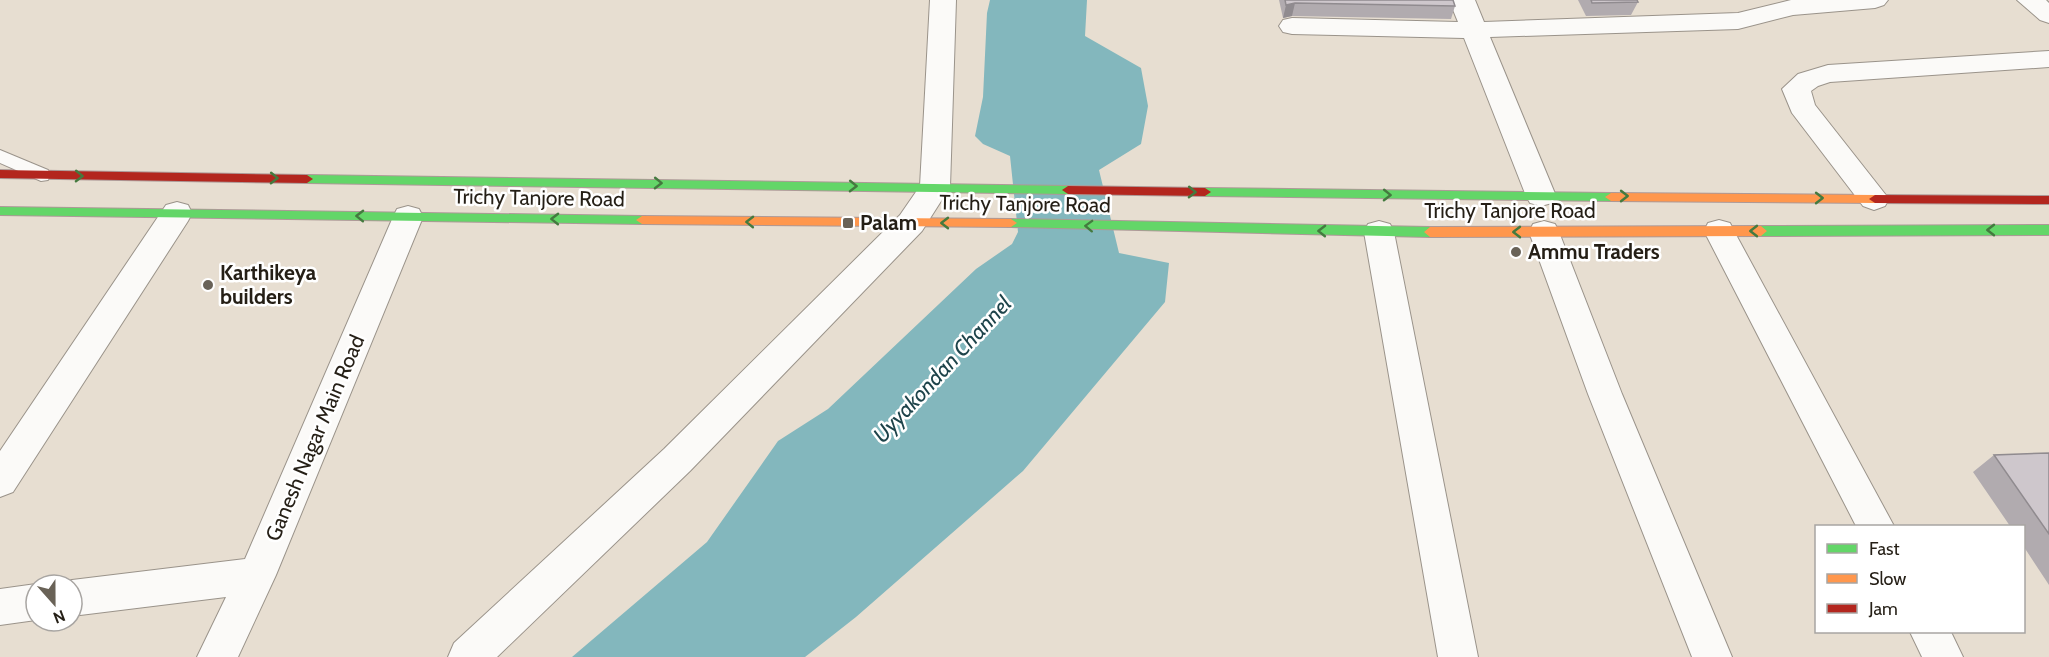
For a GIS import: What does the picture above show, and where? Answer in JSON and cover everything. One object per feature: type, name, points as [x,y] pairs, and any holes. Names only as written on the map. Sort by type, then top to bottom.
[{"type":"highway","name":"Trichy Tanjore Road","points":[[0,174],[1134,191],[2049,200]]},
{"type":"highway","name":"Trichy Tanjore Road","points":[[0,211],[1003,223],[1379,232],[2049,230]]},
{"type":"street","points":[[468,657],[677,460],[911,223],[934,187],[944,0]]},
{"type":"street","points":[[1462,0],[1541,196]]},
{"type":"street","points":[[1292,26],[1476,30],[1738,21],[1793,7],[1875,0]]},
{"type":"street","points":[[2030,0],[2049,15]]},
{"type":"street","points":[[1874,199],[1802,107],[1796,89],[1808,80],[1828,74],[2049,59]]},
{"type":"street","points":[[0,481],[177,213]]},
{"type":"street","name":"Ganesh Nagar Main Road","points":[[216,657],[257,575],[408,217]]},
{"type":"street","points":[[1719,231],[1874,525]]},
{"type":"street","points":[[1379,232],[1458,657]]},
{"type":"street","points":[[1544,232],[1605,394],[1713,657]]},
{"type":"street","points":[[84,597],[257,575]]},
{"type":"street","points":[[0,607],[24,604]]},
{"type":"street","points":[[1931,633],[1943,657]]},
{"type":"lane","points":[[0,156],[41,175]]},
{"type":"water","name":"Uyyakondan Channel","points":[[990,0],[1087,0],[1085,36],[1141,68],[1148,106],[1141,144],[1099,170],[1119,253],[1169,263],[1165,302],[1023,471],[856,617],[805,657],[572,657],[707,542],[778,441],[828,409],[976,269],[1012,244],[1018,232],[1010,156],[983,144],[975,136],[983,97],[987,13]]},
{"type":"building","points":[[1285,0],[1453,0],[1455,6],[1295,3],[1286,5]]},
{"type":"building","points":[[1591,0],[1637,0],[1638,2],[1592,3]]},
{"type":"building","points":[[2049,453],[2049,534],[1994,455]]},
{"type":"traffic: fast","points":[[307,179],[1068,190]]},
{"type":"traffic: fast","points":[[1205,192],[1611,197]]},
{"type":"traffic: fast","points":[[0,211],[642,220]]},
{"type":"traffic: fast","points":[[1011,223],[1430,232]]},
{"type":"traffic: fast","points":[[1761,231],[2049,230]]},
{"type":"traffic: slow","points":[[1611,197],[1875,199]]},
{"type":"traffic: slow","points":[[642,220],[1011,223]]},
{"type":"traffic: slow","points":[[1430,232],[1761,231]]},
{"type":"traffic: jam","points":[[0,174],[307,179]]},
{"type":"traffic: jam","points":[[1068,190],[1205,192]]},
{"type":"traffic: jam","points":[[1875,199],[2049,200]]},
{"type":"place","name":"Palam","points":[[848,223]]},
{"type":"place","name":"Ammu Traders","points":[[1516,252]]},
{"type":"place","name":"Karthikeya builders","points":[[208,285]]}]
